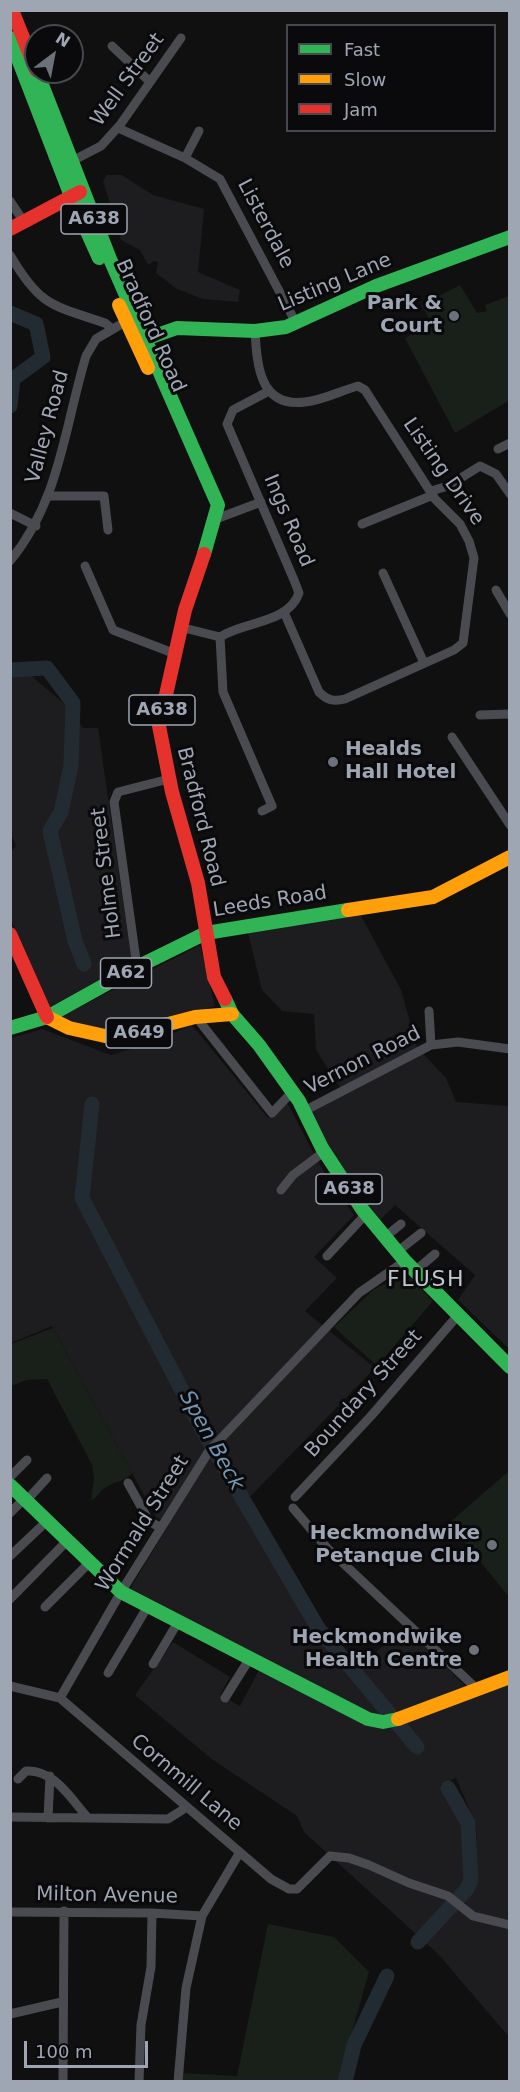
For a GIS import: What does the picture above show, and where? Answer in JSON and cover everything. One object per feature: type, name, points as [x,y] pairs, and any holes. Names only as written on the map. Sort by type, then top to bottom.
[{"type":"main road","name":"Bradford Road","points":[[17,12],[24,34]]},
{"type":"main road","name":"Bradford Road","points":[[10,38],[140,340],[176,431],[212,490],[218,505],[216,519],[173,653],[159,726],[169,779],[198,883],[214,977],[232,1014]]},
{"type":"main road","name":"Bradford Road","points":[[41,84],[72,161],[77,193]]},
{"type":"main road","points":[[10,229],[77,193]]},
{"type":"main road","name":"Listing Lane","points":[[140,340],[177,328],[255,331],[285,327],[376,286],[510,237]]},
{"type":"main road","name":"Leeds Road","points":[[47,1017],[137,967],[206,933],[433,897],[510,857]]},
{"type":"main road","points":[[10,934],[47,1017]]},
{"type":"main road","name":"A649","points":[[47,1017],[79,1031],[101,1036],[128,1036],[196,1017],[232,1014]]},
{"type":"main road","name":"A638","points":[[232,1014],[260,1045],[293,1091],[325,1151],[366,1214],[415,1271],[510,1367]]},
{"type":"main road","name":"A62","points":[[10,1028],[47,1017]]},
{"type":"main road","points":[[10,1485],[121,1592],[368,1719],[382,1722],[400,1718],[510,1677]]},
{"type":"street","name":"Well Street","points":[[72,161],[101,146],[118,128],[181,38]]},
{"type":"street","points":[[112,46],[150,82]]},
{"type":"street","name":"Listerdale","points":[[118,128],[185,158],[220,179],[296,323]]},
{"type":"street","points":[[185,158],[199,131]]},
{"type":"street","points":[[10,201],[24,222]]},
{"type":"street","points":[[10,255],[26,281],[44,301],[105,322],[111,328]]},
{"type":"street","name":"Valley Road","points":[[10,561],[36,526],[49,496],[86,356],[96,339],[111,328],[130,319]]},
{"type":"street","points":[[255,331],[259,369],[269,391]]},
{"type":"street","name":"Listing Drive","points":[[269,391],[291,402],[303,402],[358,386],[366,390],[432,493],[460,524],[469,541],[474,558],[463,643],[345,699],[335,701],[325,698],[319,692],[284,612]]},
{"type":"street","name":"Ings Road","points":[[269,391],[232,410],[227,424],[299,593],[296,600],[284,612]]},
{"type":"street","points":[[498,449],[510,443]]},
{"type":"street","points":[[362,524],[448,486],[480,466],[496,474],[510,494]]},
{"type":"street","points":[[49,496],[104,496],[107,530]]},
{"type":"street","points":[[216,519],[261,502]]},
{"type":"street","points":[[10,513],[36,526]]},
{"type":"street","points":[[85,566],[113,630],[173,653]]},
{"type":"street","points":[[383,573],[424,663]]},
{"type":"street","points":[[496,590],[510,614]]},
{"type":"street","points":[[180,627],[220,637],[230,631],[284,612]]},
{"type":"street","points":[[220,637],[223,692],[272,806],[262,811]]},
{"type":"street","points":[[480,715],[510,714]]},
{"type":"street","points":[[452,737],[510,825]]},
{"type":"street","name":"Holme Street","points":[[137,967],[114,802],[118,792],[169,779]]},
{"type":"street","points":[[429,1011],[431,1046]]},
{"type":"street","points":[[196,1017],[272,1113],[293,1091]]},
{"type":"street","name":"Vernon Road","points":[[304,1111],[431,1046],[458,1042],[510,1049]]},
{"type":"street","points":[[280,1190],[293,1175],[325,1151]]},
{"type":"street","points":[[327,1256],[366,1214]]},
{"type":"street","points":[[385,1237],[401,1224]]},
{"type":"street","name":"Wormald Street","points":[[60,1698],[121,1592],[209,1451],[223,1433],[359,1293],[401,1256],[421,1233]]},
{"type":"street","points":[[415,1271],[435,1254]]},
{"type":"street","name":"Boundary Street","points":[[295,1497],[371,1416],[459,1314]]},
{"type":"street","points":[[10,1477],[27,1460]]},
{"type":"street","points":[[10,1513],[47,1478]]},
{"type":"street","points":[[128,1482],[149,1521],[161,1528]]},
{"type":"street","points":[[293,1508],[327,1548],[477,1689]]},
{"type":"street","points":[[10,1556],[46,1522]]},
{"type":"street","points":[[10,1599],[67,1541]]},
{"type":"street","points":[[45,1607],[90,1562]]},
{"type":"street","points":[[108,1673],[148,1606]]},
{"type":"street","points":[[153,1664],[178,1622]]},
{"type":"street","points":[[225,1698],[250,1659]]},
{"type":"street","name":"Cornmill Lane","points":[[10,1686],[60,1698],[271,1879],[289,1889],[297,1889],[330,1857],[349,1858],[409,1883],[448,1896],[473,1916],[510,1924]]},
{"type":"street","points":[[18,1779],[26,1771],[38,1770],[50,1776],[88,1818]]},
{"type":"street","points":[[48,1818],[50,1776]]},
{"type":"street","points":[[10,1817],[168,1820],[187,1807]]},
{"type":"street","points":[[178,2082],[186,1988],[202,1916],[240,1852]]},
{"type":"street","points":[[63,2082],[64,1911]]},
{"type":"street","name":"Milton Avenue","points":[[10,1912],[64,1911],[202,1916]]},
{"type":"street","points":[[140,2082],[141,2025],[151,1967],[152,1913]]},
{"type":"street","points":[[10,2014],[62,2002]]},
{"type":"shaded area","points":[[107,175],[122,175],[153,195],[204,209],[198,272],[240,290],[238,302],[203,299],[177,289],[156,273],[158,262],[154,261],[148,265],[140,250],[121,240],[103,181]]},
{"type":"shaded area","points":[[460,285],[477,313],[487,311],[485,305],[509,296],[510,400],[455,433],[405,338],[432,323],[421,305]]},
{"type":"shaded area","points":[[28,673],[69,708],[83,728],[98,728],[132,964],[50,1007],[11,920],[11,852],[16,846],[10,831],[11,675]]},
{"type":"shaded area","points":[[357,908],[401,990],[417,1047],[446,1078],[456,1102],[509,1106],[509,1349],[458,1300],[475,1275],[395,1205],[379,1221],[345,1177],[308,1111],[342,1090],[316,1050],[314,1014],[282,1011],[262,990],[246,925]]},
{"type":"shaded area","points":[[200,945],[215,1006],[160,1022],[100,1034],[60,1020],[66,1014]]},
{"type":"shaded area","points":[[192,1025],[268,1118],[287,1102],[321,1167],[354,1215],[314,1257],[337,1278],[305,1311],[375,1368],[241,1506],[297,1604],[350,1673],[406,1627],[464,1685],[470,1697],[509,1683],[509,2037],[439,1955],[304,1832],[297,1816],[213,1760],[135,1695],[173,1642],[230,1677],[220,1695],[240,1706],[259,1670],[363,1724],[383,1729],[388,1727],[382,1715],[364,1710],[130,1589],[169,1524],[156,1517],[52,1326],[11,1343],[11,1038],[42,1029],[111,1055],[150,1043]],"holes":[[[456,1778],[476,1824],[478,1882],[464,1901],[472,1914],[450,1897],[469,1877],[461,1812],[440,1785]]]},
{"type":"shaded area","points":[[404,1275],[412,1279],[433,1301],[377,1366],[334,1327],[374,1289]]},
{"type":"shaded area","points":[[53,1328],[132,1473],[106,1487],[91,1500],[94,1478],[92,1465],[47,1379],[27,1380],[11,1386],[11,1344]]},
{"type":"shaded area","points":[[509,1471],[509,1597],[449,1523]]},
{"type":"shaded area","points":[[268,1924],[334,1937],[369,1972],[338,2081],[178,2082],[179,2073],[237,2076]]},
{"type":"waterway","points":[[10,313],[36,324],[43,357],[13,379],[10,406]]},
{"type":"waterway","points":[[10,670],[47,668],[73,703],[71,766],[61,812],[50,831],[75,941],[84,964]]},
{"type":"waterway","name":"Spen Beck","points":[[92,1104],[82,1198],[202,1429],[318,1628],[417,1747]]},
{"type":"waterway","name":"Spen Beck","points":[[418,1942],[467,1889],[471,1880],[468,1823],[448,1788]]},
{"type":"waterway","name":"Spen Beck","points":[[345,2082],[354,2045],[387,1976]]},
{"type":"traffic: fast","points":[[10,38],[71,196],[99,258]]},
{"type":"traffic: fast","points":[[42,84],[110,259],[218,505],[204,554]]},
{"type":"traffic: fast","points":[[137,342],[177,328],[255,331],[286,327],[376,286],[510,237]]},
{"type":"traffic: fast","points":[[10,1028],[47,1017],[137,967],[206,933],[348,910]]},
{"type":"traffic: fast","points":[[225,999],[232,1014],[259,1045],[299,1101],[322,1148],[362,1209],[405,1261],[510,1367]]},
{"type":"traffic: fast","points":[[10,1485],[121,1592],[368,1719],[383,1722],[398,1719]]},
{"type":"traffic: slow","points":[[119,305],[148,368]]},
{"type":"traffic: slow","points":[[348,910],[433,897],[510,857]]},
{"type":"traffic: slow","points":[[47,1017],[69,1028],[105,1036],[138,1032],[195,1017],[232,1014]]},
{"type":"traffic: slow","points":[[398,1719],[510,1677]]},
{"type":"traffic: jam","points":[[12,10],[24,40]]},
{"type":"traffic: jam","points":[[10,229],[80,192]]},
{"type":"traffic: jam","points":[[204,554],[185,610],[159,726],[172,792],[198,883],[214,977],[225,999]]},
{"type":"traffic: jam","points":[[10,934],[47,1017]]},
{"type":"place","name":"Park & Court","points":[[454,316]]},
{"type":"place","name":"Healds Hall Hotel","points":[[333,762]]},
{"type":"place","name":"Heckmondwike Petanque Club","points":[[492,1545]]},
{"type":"place","name":"Heckmondwike Health Centre","points":[[474,1650]]},
{"type":"district","name":"FLUSH","points":[[426,1280]]}]
